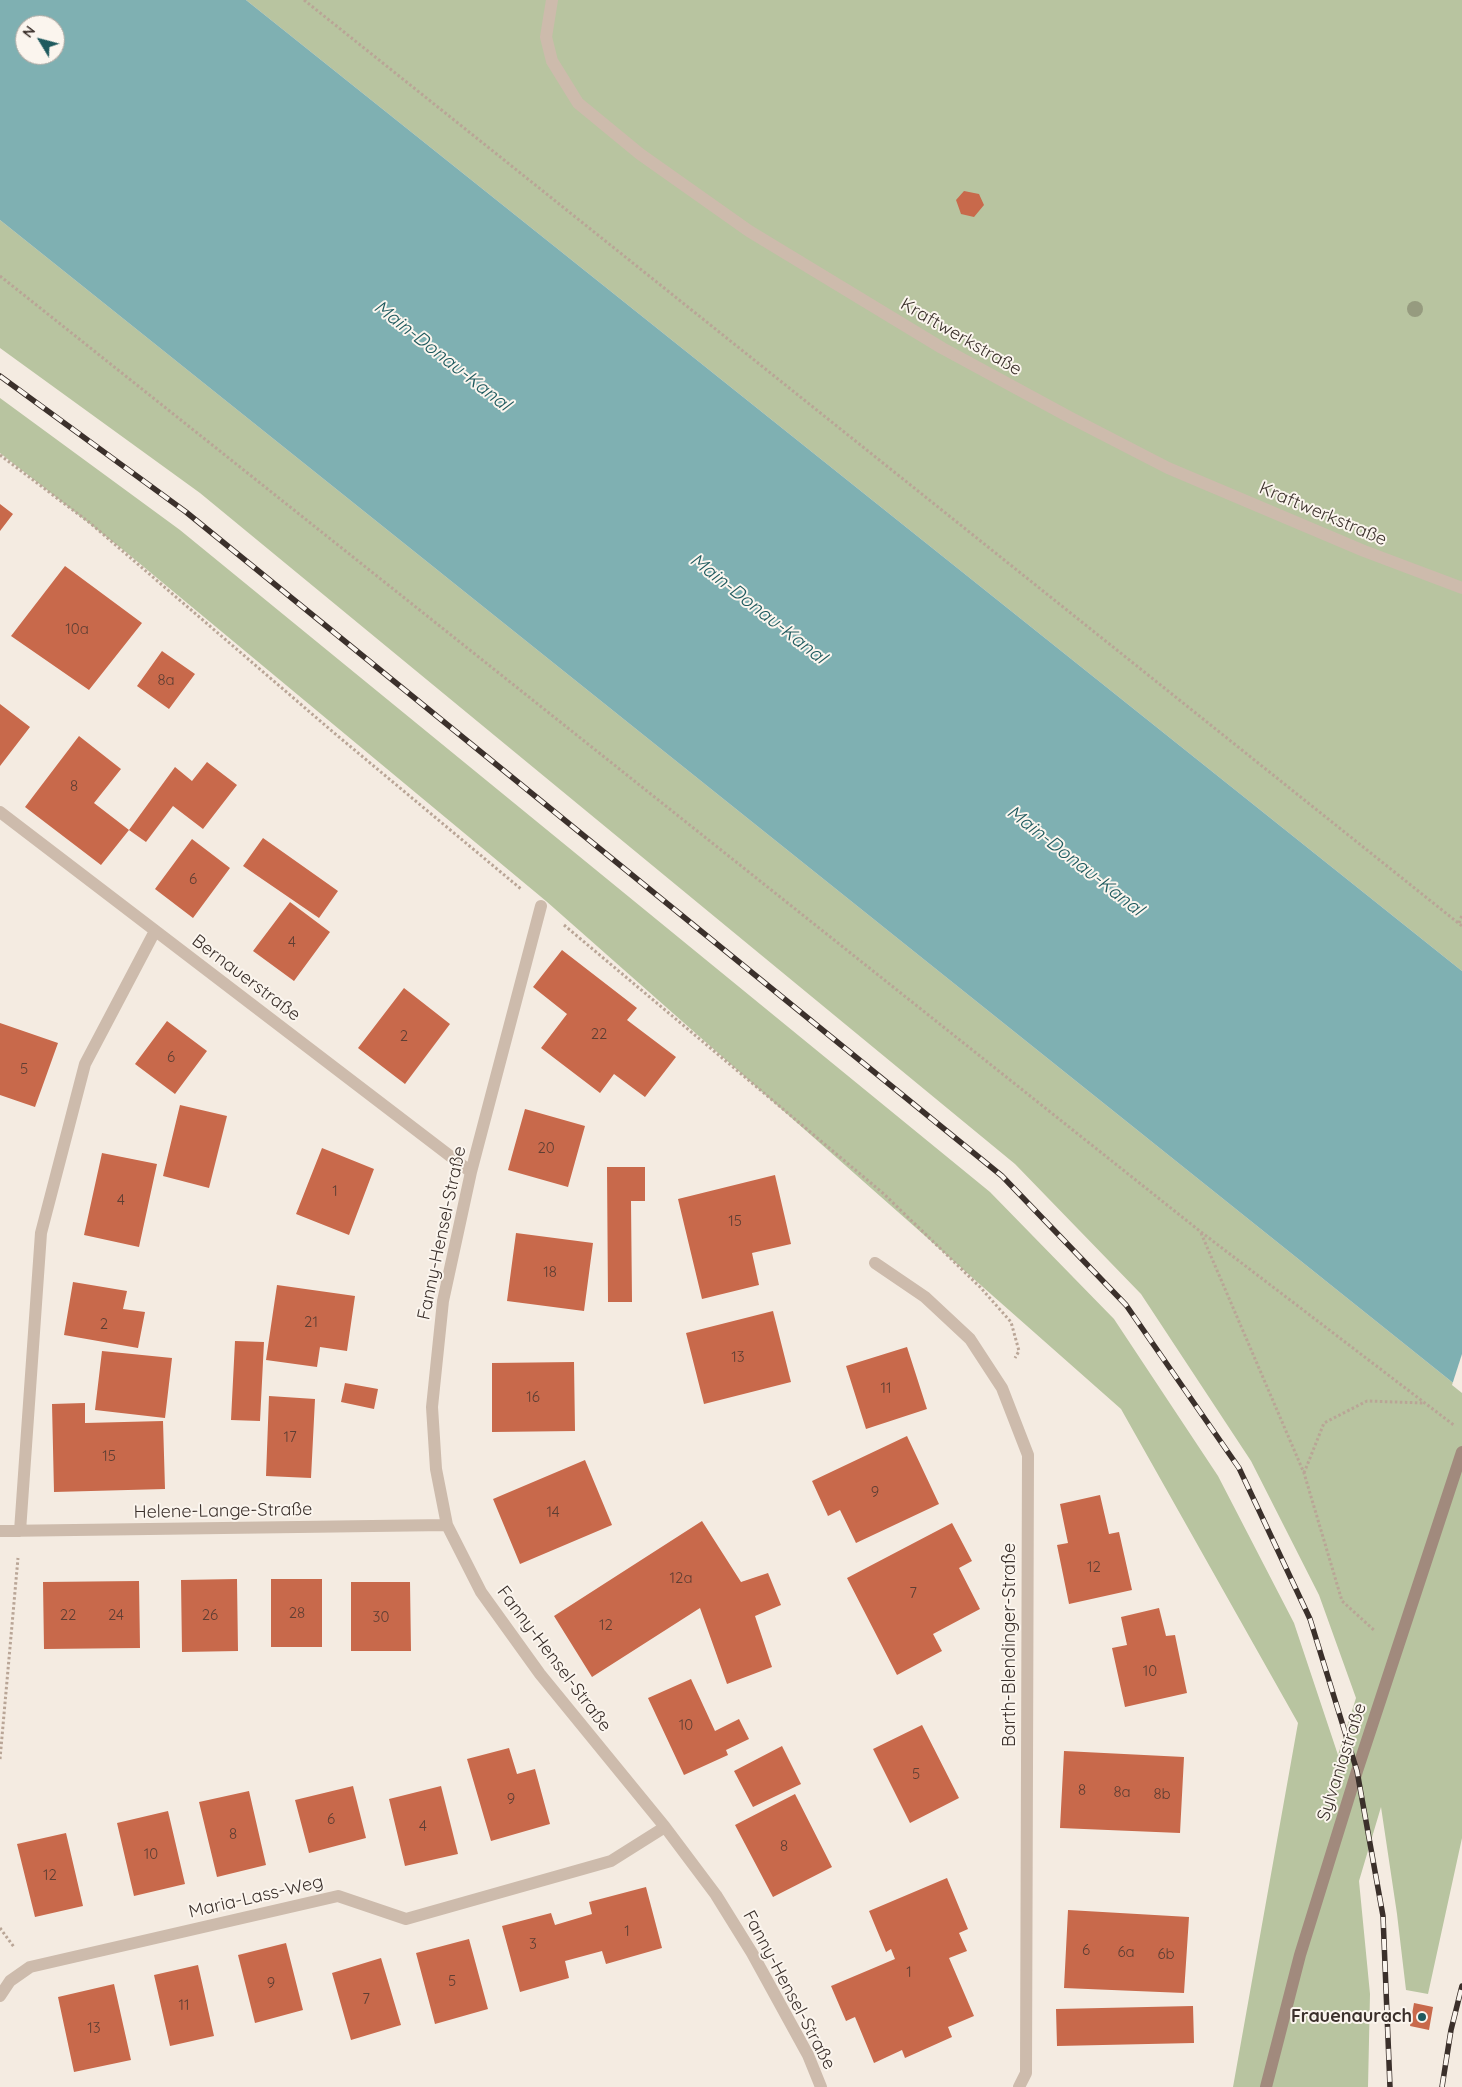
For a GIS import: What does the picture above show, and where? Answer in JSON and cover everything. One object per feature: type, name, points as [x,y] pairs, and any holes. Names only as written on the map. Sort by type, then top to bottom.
[{"type":"street","name":"Kraftwerkstraße","points":[[552,0],[546,37],[552,61],[578,103],[640,154],[749,231],[942,348],[1063,414],[1168,468],[1364,551],[1462,588]]},
{"type":"street","name":"Bernauerstraße","points":[[0,812],[471,1172]]},
{"type":"street","name":"Fanny-Hensel-Straße","points":[[542,906],[471,1172],[443,1301],[432,1407],[436,1469],[447,1525],[481,1592],[540,1674],[665,1827],[716,1895],[752,1953],[808,2055],[821,2087]]},
{"type":"street","points":[[20,1531],[40,1233],[85,1064],[155,931]]},
{"type":"street","name":"Barth-Blendinger-Straße","points":[[875,1263],[925,1297],[970,1339],[1002,1388],[1028,1455],[1026,2073],[1019,2087]]},
{"type":"street","name":"Sylvaniastraße","points":[[1266,2087],[1300,1955],[1354,1780],[1462,1452]]},
{"type":"street","name":"Helene-Lange-Straße","points":[[0,1531],[447,1525]]},
{"type":"street","name":"Maria-Lass-Weg","points":[[0,1996],[10,1981],[30,1968],[338,1896],[406,1919],[611,1861],[665,1827]]},
{"type":"path","points":[[304,0],[1460,925],[1462,914]]},
{"type":"path","points":[[0,276],[1201,1232],[1462,1432]]},
{"type":"path","points":[[1201,1232],[1304,1473],[1342,1601],[1397,1652]]},
{"type":"path","points":[[1304,1473],[1324,1423],[1368,1401],[1424,1403]]},
{"type":"path","points":[[0,1759],[20,1531]]},
{"type":"green space","points":[[246,0],[1462,0],[1462,971]]},
{"type":"green space","points":[[0,220],[1462,1390],[1462,1838],[1428,1994],[1406,1990],[1381,1807],[1359,1881],[1370,1994],[1368,2087],[1233,2087],[1298,1723],[1121,1409],[546,901],[127,553],[0,453],[0,398],[180,530],[990,1192],[1114,1319],[1218,1476],[1294,1623],[1338,1755],[1356,1698],[1319,1595],[1251,1461],[1141,1294],[1015,1164],[200,493],[0,348]]},
{"type":"water","name":"Main-Donau-Kanal","points":[[0,0],[246,0],[1462,971],[1462,1390],[0,220]]},
{"type":"pier","points":[[1462,1354],[1462,1393],[1452,1385]]},
{"type":"building","points":[[964,191],[979,194],[984,205],[974,217],[961,214],[956,200]]},
{"type":"building","points":[[0,504],[13,514],[0,531]]},
{"type":"building","points":[[65,566],[142,623],[89,690],[11,636]]},
{"type":"building","points":[[162,651],[195,674],[169,709],[137,686]]},
{"type":"building","points":[[0,704],[30,727],[0,766]]},
{"type":"building","points":[[79,736],[121,769],[94,803],[129,830],[101,865],[25,807]]},
{"type":"building","points":[[207,762],[237,785],[203,829],[173,806],[146,842],[129,830],[175,767],[192,781]]},
{"type":"building","points":[[263,838],[338,891],[319,918],[243,866]]},
{"type":"building","points":[[192,839],[230,868],[193,918],[155,889]]},
{"type":"building","points":[[290,902],[330,932],[294,981],[253,951]]},
{"type":"building","points":[[562,950],[637,1008],[627,1020],[676,1057],[645,1097],[614,1074],[600,1093],[541,1048],[567,1014],[533,987]]},
{"type":"building","points":[[404,988],[450,1024],[405,1084],[358,1048]]},
{"type":"building","points":[[167,1021],[207,1051],[175,1094],[135,1064]]},
{"type":"building","points":[[0,1023],[58,1043],[35,1107],[0,1095]]},
{"type":"building","points":[[180,1105],[227,1116],[209,1188],[163,1176]]},
{"type":"building","points":[[525,1109],[585,1126],[568,1187],[508,1170]]},
{"type":"building","points":[[322,1148],[374,1169],[349,1235],[296,1214]]},
{"type":"building","points":[[102,1153],[157,1164],[139,1247],[84,1235]]},
{"type":"building","points":[[607,1167],[645,1167],[645,1201],[631,1201],[632,1302],[608,1302]]},
{"type":"building","points":[[775,1175],[791,1244],[752,1253],[759,1285],[702,1299],[678,1199]]},
{"type":"building","points":[[516,1233],[593,1243],[584,1311],[507,1301]]},
{"type":"building","points":[[73,1282],[127,1291],[123,1309],[145,1312],[138,1348],[64,1335]]},
{"type":"building","points":[[277,1285],[355,1296],[347,1351],[320,1347],[317,1367],[266,1360]]},
{"type":"building","points":[[773,1311],[791,1382],[704,1404],[686,1333]]},
{"type":"building","points":[[235,1341],[264,1342],[260,1421],[231,1420]]},
{"type":"building","points":[[907,1347],[927,1409],[866,1429],[846,1366]]},
{"type":"building","points":[[102,1351],[172,1358],[165,1418],[95,1410]]},
{"type":"building","points":[[574,1362],[575,1431],[492,1432],[492,1363]]},
{"type":"building","points":[[345,1383],[378,1389],[374,1409],[341,1402]]},
{"type":"building","points":[[269,1396],[315,1399],[311,1478],[266,1476]]},
{"type":"building","points":[[85,1403],[85,1423],[163,1421],[165,1489],[54,1492],[52,1404]]},
{"type":"building","points":[[907,1436],[939,1504],[856,1543],[840,1510],[828,1516],[812,1481]]},
{"type":"building","points":[[585,1460],[612,1525],[520,1564],[493,1499]]},
{"type":"building","points":[[1100,1495],[1109,1534],[1119,1532],[1132,1590],[1069,1604],[1057,1545],[1068,1543],[1060,1504]]},
{"type":"building","points":[[702,1521],[741,1582],[768,1573],[781,1605],[755,1616],[772,1667],[727,1684],[700,1608],[592,1677],[554,1616]]},
{"type":"building","points":[[952,1523],[972,1561],[959,1568],[980,1609],[933,1634],[942,1651],[897,1675],[847,1578]]},
{"type":"building","points":[[237,1579],[238,1651],[182,1652],[181,1580]]},
{"type":"building","points":[[271,1579],[322,1579],[322,1647],[271,1647]]},
{"type":"building","points":[[139,1581],[140,1648],[44,1649],[43,1582]]},
{"type":"building","points":[[351,1582],[410,1582],[411,1651],[351,1651]]},
{"type":"building","points":[[1159,1608],[1166,1636],[1175,1635],[1187,1693],[1125,1707],[1112,1648],[1127,1645],[1121,1617]]},
{"type":"building","points":[[691,1679],[715,1731],[739,1719],[749,1739],[726,1750],[728,1755],[684,1775],[648,1698]]},
{"type":"building","points":[[922,1725],[959,1798],[910,1823],[873,1749]]},
{"type":"building","points":[[782,1746],[801,1784],[753,1807],[734,1771]]},
{"type":"building","points":[[509,1748],[517,1774],[535,1769],[550,1824],[491,1841],[467,1759]]},
{"type":"building","points":[[1064,1751],[1184,1757],[1180,1833],[1060,1828]]},
{"type":"building","points":[[353,1786],[366,1838],[309,1853],[295,1800]]},
{"type":"building","points":[[441,1786],[458,1854],[405,1866],[389,1799]]},
{"type":"building","points":[[249,1791],[266,1865],[217,1877],[199,1802]]},
{"type":"building","points":[[795,1794],[832,1867],[773,1897],[735,1825]]},
{"type":"building","points":[[168,1811],[185,1884],[134,1896],[117,1823]]},
{"type":"building","points":[[66,1833],[83,1906],[35,1917],[17,1844]]},
{"type":"building","points":[[947,1878],[968,1929],[959,1933],[967,1951],[949,1958],[974,2016],[948,2027],[952,2037],[905,2058],[902,2050],[874,2063],[855,2017],[846,2021],[831,1986],[895,1959],[891,1949],[886,1952],[869,1911]]},
{"type":"building","points":[[646,1887],[662,1948],[606,1964],[602,1951],[565,1961],[569,1978],[520,1992],[502,1926],[551,1913],[555,1925],[592,1914],[589,1902]]},
{"type":"building","points":[[1068,1910],[1189,1917],[1184,1993],[1064,1988]]},
{"type":"building","points":[[469,1939],[488,2009],[435,2024],[416,1953]]},
{"type":"building","points":[[286,1943],[303,2010],[255,2023],[238,1955]]},
{"type":"building","points":[[381,1958],[401,2025],[351,2040],[332,1973]]},
{"type":"building","points":[[198,1965],[214,2036],[170,2046],[154,1975]]},
{"type":"building","points":[[114,1984],[131,2060],[74,2072],[58,1997]]},
{"type":"building","name":"Frauenaurach","points":[[1414,2003],[1433,2007],[1429,2030],[1410,2026]]},
{"type":"building","points":[[1193,2006],[1194,2043],[1057,2046],[1056,2009]]},
{"type":"railway","points":[[0,376],[186,512],[1002,1176],[1126,1305],[1239,1468],[1310,1619],[1357,1771],[1383,1916],[1390,2087]]},
{"type":"railway","points":[[1442,2087],[1451,2030],[1462,1986]]},
{"type":"place","name":"Frauenaurach","points":[[1422,2017]]}]
